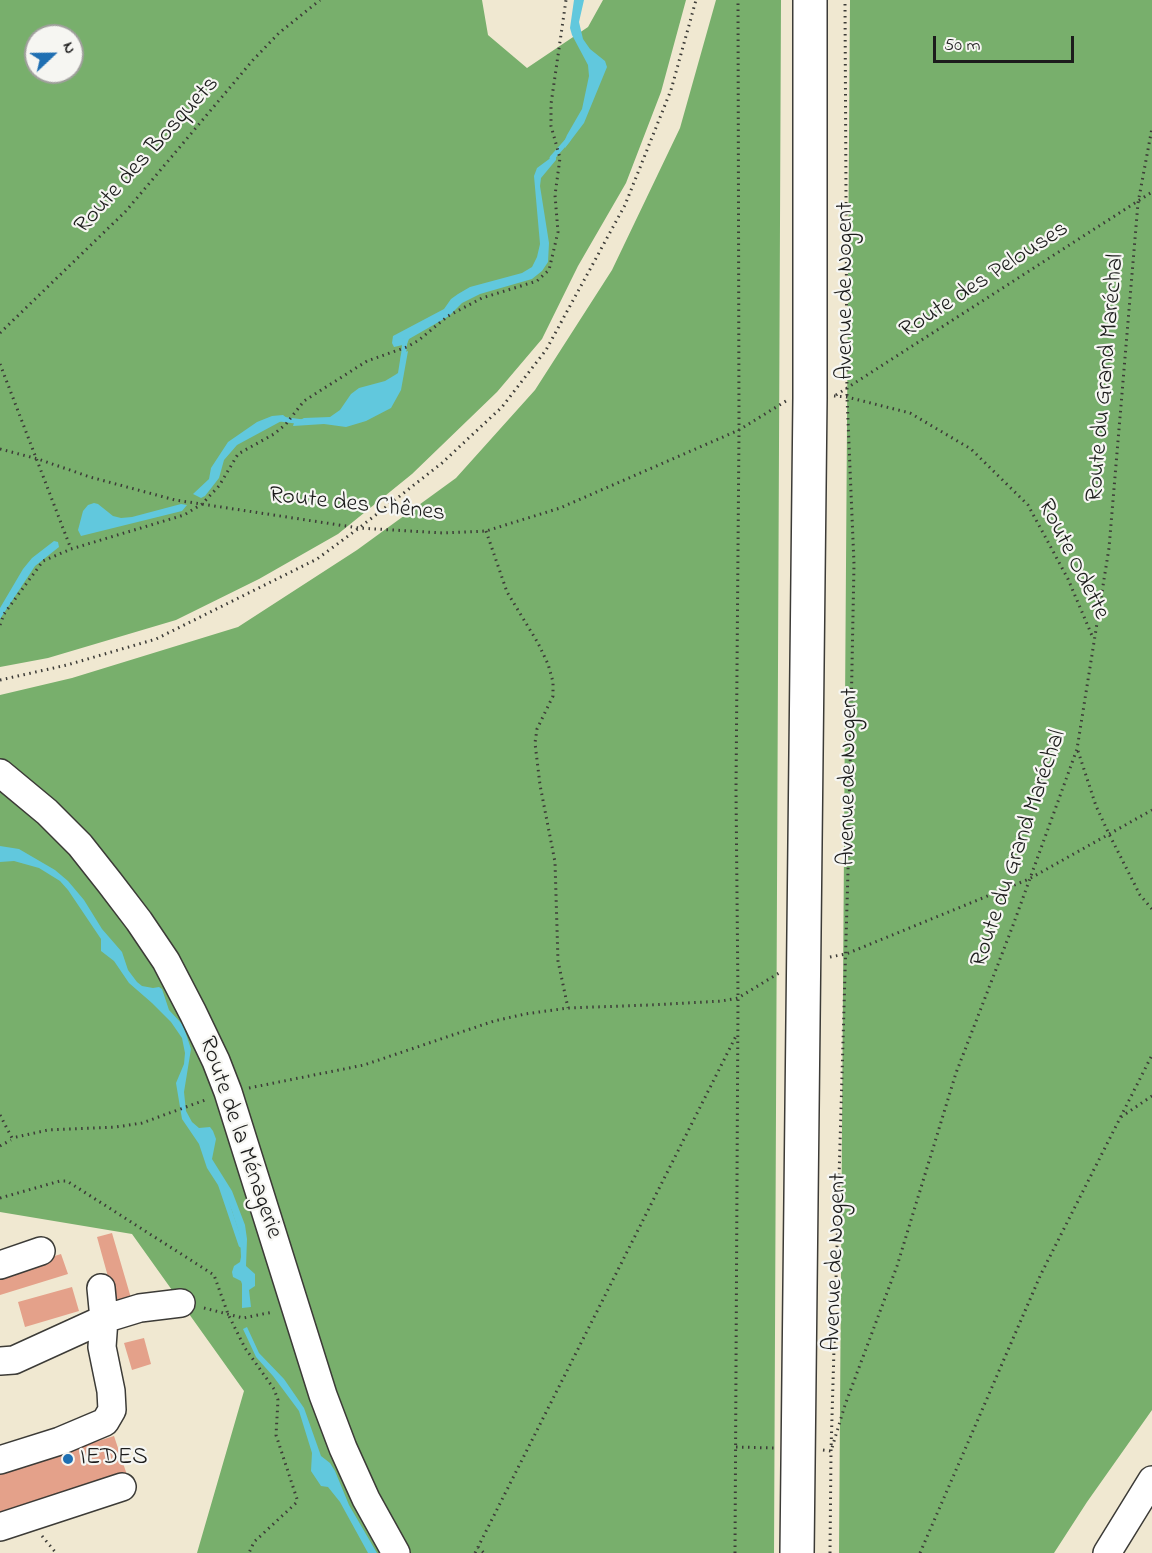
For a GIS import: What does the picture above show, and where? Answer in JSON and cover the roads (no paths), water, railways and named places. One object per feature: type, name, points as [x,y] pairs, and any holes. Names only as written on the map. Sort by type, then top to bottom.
[{"type":"main road","name":"Avenue de Nogent","points":[[797,1553],[793,958],[822,397],[810,0]]},
{"type":"street","name":"Route de la Ménagerie","points":[[0,773],[47,812],[80,845],[139,921],[166,961],[193,1013],[228,1092],[323,1395],[366,1499],[396,1553]]},
{"type":"street","points":[[0,1265],[41,1251]]},
{"type":"street","points":[[0,1460],[60,1441],[105,1422],[112,1410],[111,1391],[102,1347],[104,1319],[101,1288]]},
{"type":"street","points":[[0,1361],[14,1360],[104,1319],[140,1308],[181,1303]]},
{"type":"street","points":[[1107,1553],[1152,1480]]},
{"type":"street","points":[[0,1527],[122,1487]]},
{"type":"water","points":[[574,0],[584,0],[579,22],[583,39],[590,49],[605,61],[607,67],[584,123],[565,148],[564,142],[567,135],[582,109],[589,76],[588,65],[570,28]]},
{"type":"water","points":[[556,154],[556,160],[541,178],[540,186],[549,243],[548,262],[542,271],[532,279],[480,294],[462,303],[449,316],[409,339],[407,344],[394,347],[393,336],[444,309],[451,299],[470,287],[522,273],[532,267],[540,244],[534,176],[537,168]]},
{"type":"water","points":[[408,351],[401,390],[391,408],[366,421],[346,427],[324,424],[293,426],[294,423],[304,418],[330,417],[340,410],[351,394],[359,388],[385,381],[395,375],[398,373],[401,354]]},
{"type":"water","points":[[283,415],[287,418],[237,445],[224,460],[219,478],[205,496],[201,498],[193,494],[209,479],[211,468],[228,442],[257,422],[272,416]]},
{"type":"water","points":[[94,503],[113,516],[121,518],[181,504],[187,505],[182,511],[81,536],[78,530],[83,511],[88,505]]},
{"type":"water","points":[[54,541],[58,542],[59,547],[35,566],[0,619],[0,608],[23,569],[32,558]]},
{"type":"water","points":[[0,846],[19,849],[55,870],[68,881],[84,900],[102,929],[122,952],[128,970],[137,982],[142,986],[162,989],[169,1010],[183,1025],[191,1049],[184,1092],[186,1111],[192,1122],[199,1128],[210,1127],[213,1131],[216,1139],[212,1159],[232,1191],[245,1225],[246,1266],[255,1274],[255,1286],[249,1290],[251,1307],[242,1308],[242,1284],[233,1277],[232,1272],[241,1257],[240,1236],[232,1211],[207,1168],[199,1144],[182,1119],[176,1083],[184,1064],[185,1053],[182,1038],[171,1022],[129,983],[114,961],[101,951],[101,939],[60,881],[39,868],[14,861],[0,862]]},
{"type":"water","points":[[247,1327],[259,1353],[284,1379],[304,1408],[321,1456],[330,1463],[335,1471],[349,1505],[377,1553],[368,1553],[340,1502],[328,1487],[321,1486],[311,1471],[312,1453],[299,1411],[256,1357],[243,1329]]},
{"type":"waterway","points":[[552,158],[568,140]]},
{"type":"waterway","points":[[403,360],[405,340]]},
{"type":"waterway","points":[[280,419],[303,422]]},
{"type":"waterway","points":[[221,1186],[241,1245]]},
{"type":"place","name":"IEDES","points":[[68,1459]]}]
